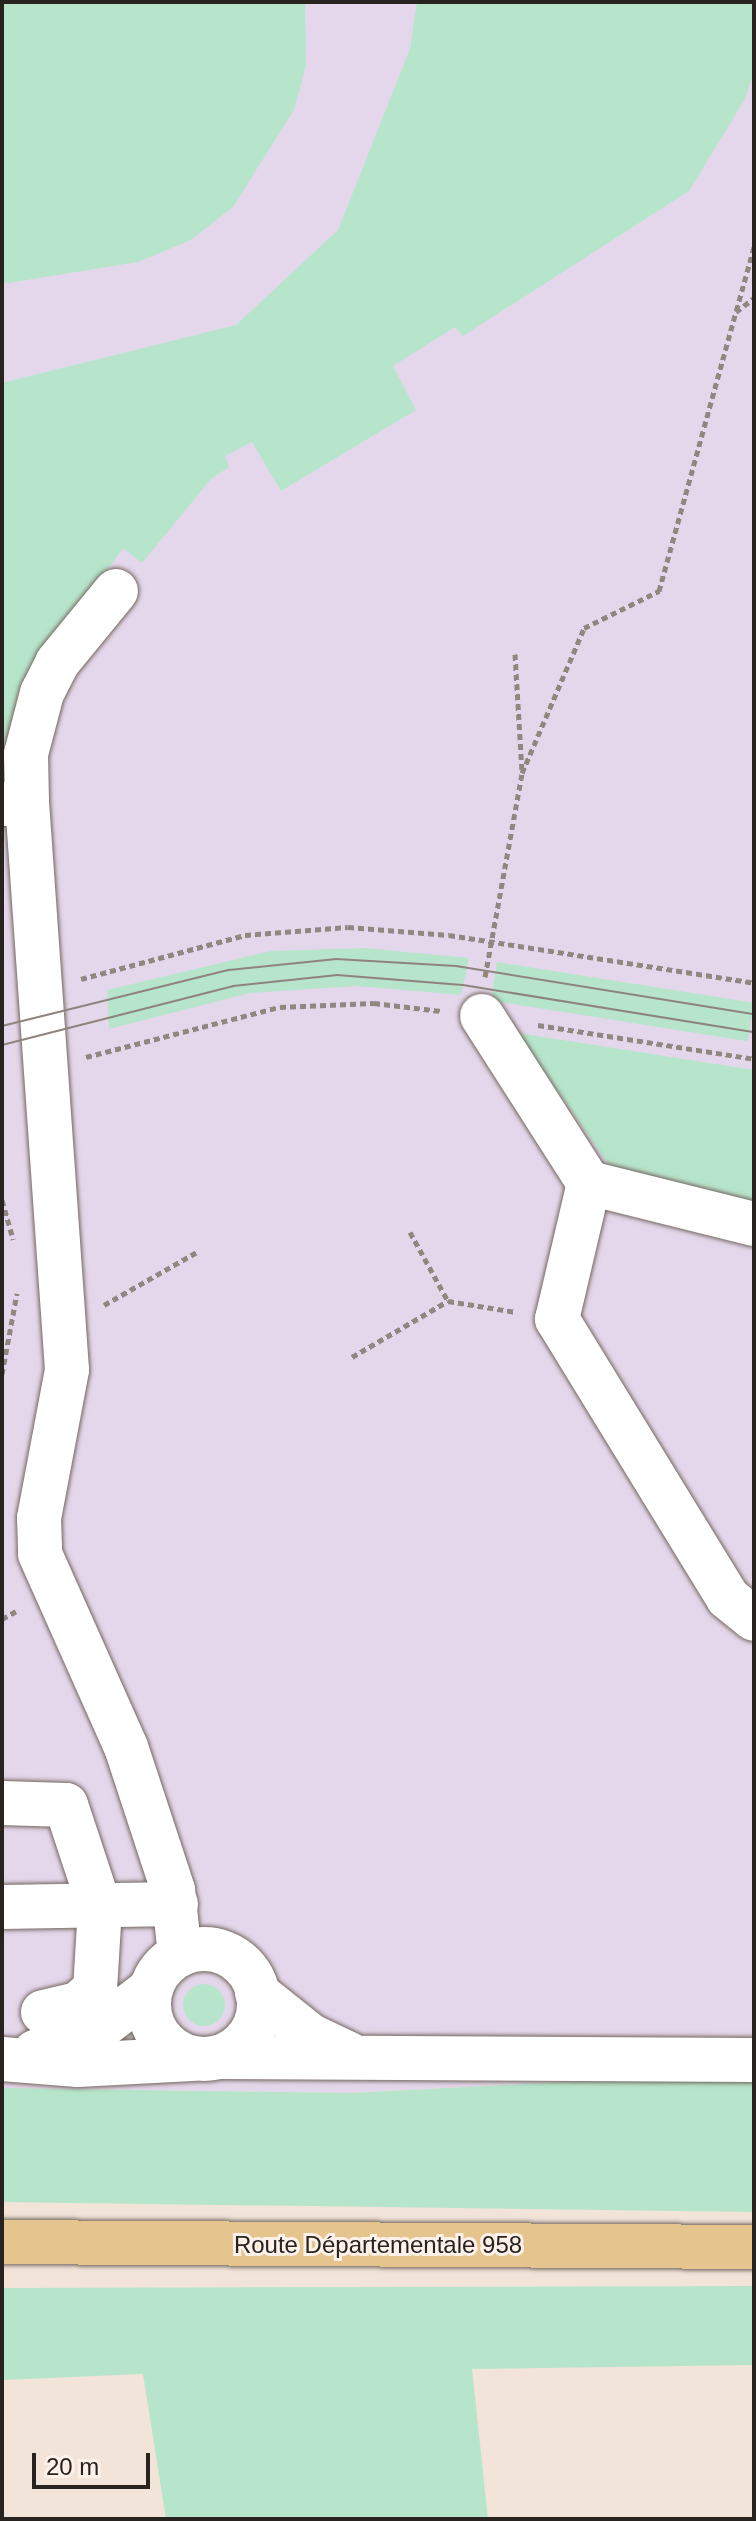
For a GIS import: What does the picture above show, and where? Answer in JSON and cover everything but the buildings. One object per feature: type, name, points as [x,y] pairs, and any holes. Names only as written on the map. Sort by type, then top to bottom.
[{"type":"main road","name":"Route Départementale 958","points":[[2,2242],[754,2247]]},
{"type":"street","points":[[116,591],[62,655],[42,693],[14,803],[41,990],[67,1391],[39,1518],[40,1554],[51,1592],[118,1728],[176,1904],[180,1955]]},
{"type":"street","points":[[482,1016],[589,1183],[754,1224]]},
{"type":"street","points":[[589,1183],[557,1319],[728,1598],[754,1619]]},
{"type":"street","points":[[2,1803],[66,1805],[100,1908],[95,1989],[78,2004],[43,2012]]},
{"type":"street","points":[[2,1907],[100,1908],[176,1904]]},
{"type":"street","points":[[6,2059],[82,2037],[151,1989],[180,1955],[206,1949],[232,1957],[257,1993],[311,2036],[359,2058]]},
{"type":"street","points":[[151,1989],[156,2033],[206,2058]]},
{"type":"street","points":[[206,2058],[253,2029],[257,1993]]},
{"type":"street","points":[[6,2059],[78,2065],[206,2058],[754,2060]]},
{"type":"path","points":[[487,942],[522,773],[584,628],[659,591],[754,247]]},
{"type":"path","points":[[736,312],[754,298]]},
{"type":"path","points":[[515,654],[522,773]]},
{"type":"path","points":[[41,990],[272,931],[375,928],[754,983]]},
{"type":"path","points":[[46,1069],[280,1007],[374,1003],[482,1016],[754,1059]]},
{"type":"path","points":[[2,1200],[15,1253]]},
{"type":"path","points":[[410,1232],[448,1301]]},
{"type":"path","points":[[98,1309],[197,1252]]},
{"type":"path","points":[[2,1374],[16,1276]]},
{"type":"path","points":[[352,1357],[448,1301],[557,1319]]},
{"type":"shaded area","points":[[2,2],[754,2],[754,2072],[350,2093],[2,2088]]},
{"type":"green space","points":[[2,2],[305,2],[306,65],[294,110],[233,207],[191,240],[138,262],[2,284]]},
{"type":"green space","points":[[417,2],[754,2],[754,71],[745,99],[689,191],[463,336],[455,327],[393,366],[416,410],[281,491],[252,442],[225,456],[229,467],[211,479],[142,563],[123,548],[61,635],[14,748],[2,745],[2,383],[236,325],[338,230],[410,49]]},
{"type":"green space","points":[[365,948],[469,958],[461,995],[357,986],[250,993],[109,1029],[107,990],[271,951]]},
{"type":"green space","points":[[497,962],[754,1003],[748,1041],[491,1001]]},
{"type":"green space","points":[[518,1033],[754,1070],[754,1205],[612,1170]]},
{"type":"green space","points":[[204,1984],[219,1990],[225,2005],[219,2020],[204,2026],[189,2020],[183,2005],[189,1990]]},
{"type":"green space","points":[[754,2072],[754,2212],[2,2202],[2,2088],[350,2093]]},
{"type":"green space","points":[[754,2286],[754,2365],[472,2369],[488,2519],[166,2519],[143,2374],[2,2380],[2,2288]]},
{"type":"tram line","points":[[2,1026],[229,970],[336,959],[456,966],[754,1014]]},
{"type":"tram line","points":[[2,1045],[233,986],[337,975],[463,985],[754,1032]]}]
